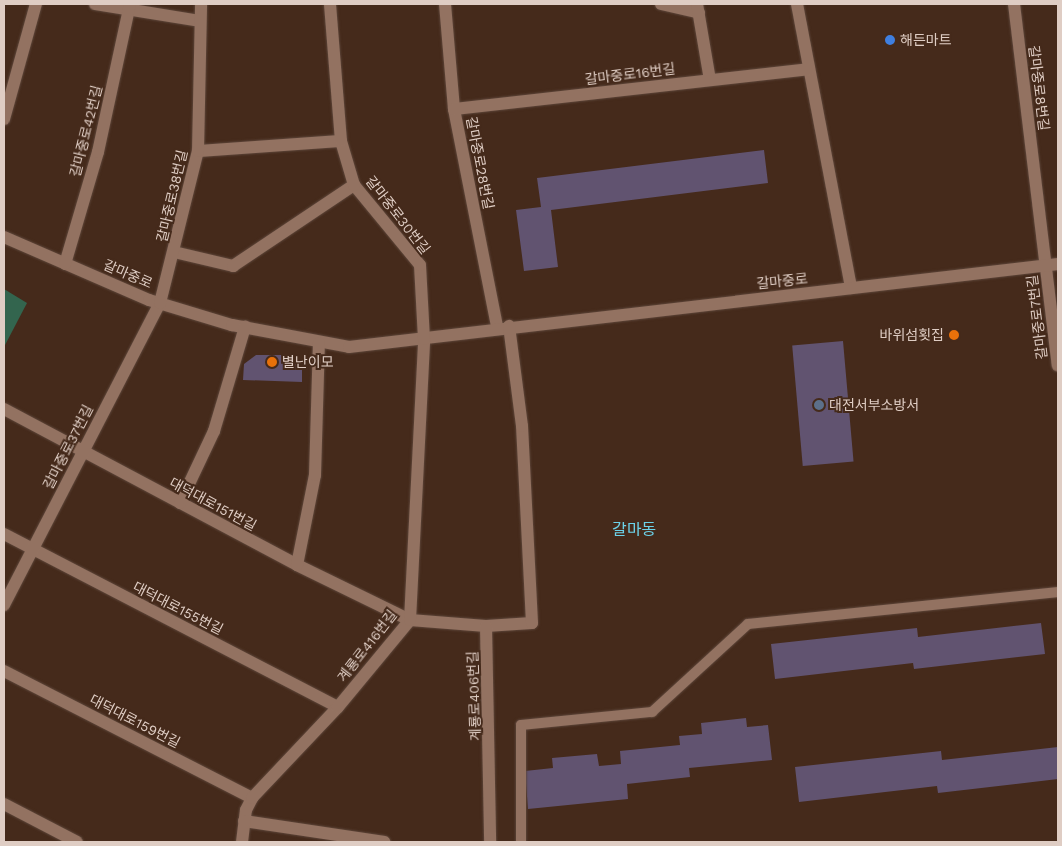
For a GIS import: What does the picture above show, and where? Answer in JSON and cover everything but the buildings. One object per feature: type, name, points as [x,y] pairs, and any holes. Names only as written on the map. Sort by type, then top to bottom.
[{"type":"street","points":[[4,119],[36,4]]},
{"type":"street","points":[[95,4],[130,7],[200,21]]},
{"type":"street","name":"갈마중로38번길","points":[[160,303],[198,151],[200,4]]},
{"type":"street","name":"갈마중로30번길","points":[[330,4],[341,141],[354,185],[420,266],[424,339]]},
{"type":"street","name":"갈마중로28번길","points":[[444,4],[454,109],[504,327]]},
{"type":"street","points":[[661,4],[698,8],[710,80]]},
{"type":"street","points":[[797,4],[851,288]]},
{"type":"street","name":"갈마중로8번길","points":[[1014,4],[1052,265]]},
{"type":"street","name":"갈마중로42번길","points":[[65,264],[98,152],[130,7]]},
{"type":"street","name":"갈마중로16번길","points":[[454,109],[809,69]]},
{"type":"street","points":[[198,151],[341,141]]},
{"type":"street","points":[[174,252],[233,266],[354,185]]},
{"type":"street","name":"갈마중로","points":[[4,237],[160,303],[245,327],[319,343],[349,347],[424,339],[504,327],[1052,265]]},
{"type":"street","name":"갈마중로7번길","points":[[1052,265],[1058,364]]},
{"type":"street","name":"갈마중로37번길","points":[[4,605],[160,303]]},
{"type":"street","points":[[180,503],[214,431],[232,379],[245,327]]},
{"type":"street","points":[[410,620],[486,626],[532,623],[522,426],[504,327]]},
{"type":"street","name":"계룡로416번길","points":[[242,842],[244,821],[252,798],[338,707],[410,620],[424,339]]},
{"type":"street","points":[[297,565],[315,475],[319,343]]},
{"type":"street","name":"대덕대로151번길","points":[[4,409],[297,565],[410,620]]},
{"type":"street","name":"대덕대로155번길","points":[[4,534],[338,707]]},
{"type":"street","name":"계룡로406번길","points":[[486,626],[490,842]]},
{"type":"street","name":"대덕대로159번길","points":[[4,671],[252,798]]},
{"type":"street","points":[[4,804],[77,842]]},
{"type":"street","points":[[244,821],[367,841],[384,842]]},
{"type":"lane","points":[[521,842],[521,725],[652,712],[748,624],[1058,592]]},
{"type":"green space","points":[[4,289],[27,303],[4,347]]},
{"type":"place","name":"해든마트","points":[[890,40]]},
{"type":"place","name":"바위섬횟집","points":[[954,335]]},
{"type":"place","name":"별난이모","points":[[272,362]]},
{"type":"place","name":"대전서부소방서","points":[[819,405]]},
{"type":"district","name":"갈마동","points":[[634,530]]}]
